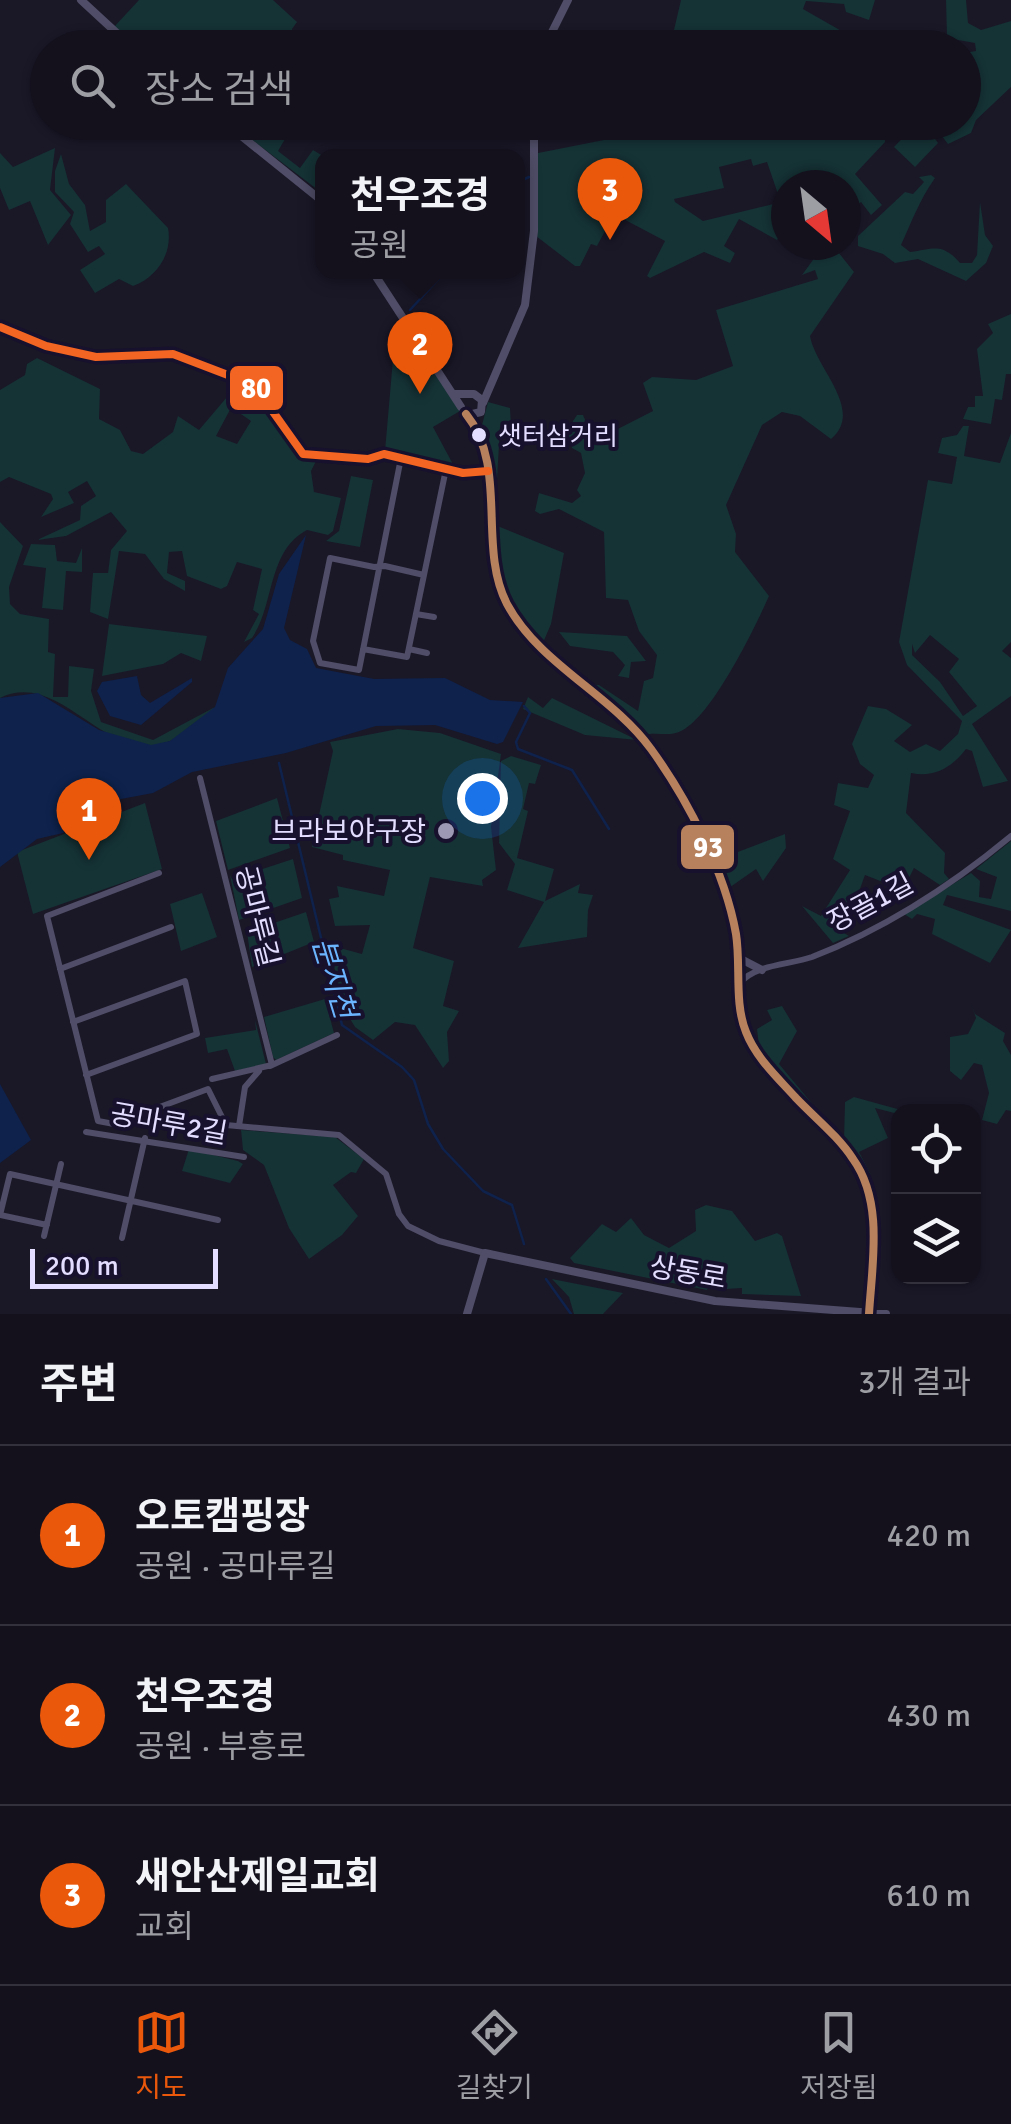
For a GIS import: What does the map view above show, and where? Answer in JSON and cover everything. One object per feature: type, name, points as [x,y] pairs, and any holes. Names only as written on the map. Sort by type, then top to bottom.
[{"type":"street","points":[[81,0],[114,30]]},
{"type":"street","points":[[553,30],[568,0]]},
{"type":"street","points":[[246,140],[315,196]]},
{"type":"street","points":[[476,426],[525,305],[534,231],[534,140]]},
{"type":"street","points":[[378,279],[476,426],[488,471],[494,562],[505,600],[532,639],[653,752],[714,866],[731,912],[739,958],[743,1026],[756,1052],[848,1152],[866,1181],[872,1210],[869,1313]]},
{"type":"street","points":[[0,328],[46,346],[96,357],[166,353],[183,356],[259,389],[303,454],[368,459],[379,455],[446,469],[488,471]]},
{"type":"street","points":[[455,394],[488,389]]},
{"type":"street","points":[[471,394],[482,407]]},
{"type":"street","points":[[464,411],[471,394]]},
{"type":"street","points":[[464,411],[482,407]]},
{"type":"street","points":[[401,458],[380,567],[359,670],[322,664],[312,640],[330,558],[380,567],[424,575]]},
{"type":"street","points":[[363,649],[407,657],[446,469]]},
{"type":"street","points":[[416,614],[434,617]]},
{"type":"street","points":[[409,649],[427,652]]},
{"type":"street","name":"공마루길","points":[[200,778],[272,1065]]},
{"type":"street","name":"장골1길","points":[[740,983],[762,970],[821,953],[872,928],[946,886],[1011,836]]},
{"type":"street","points":[[159,873],[48,915],[98,1121],[114,1124],[208,1089],[220,1120],[239,1126],[339,1135],[386,1174],[399,1214],[408,1226],[485,1253],[467,1314]]},
{"type":"street","points":[[60,969],[171,927]]},
{"type":"street","points":[[739,958],[762,970]]},
{"type":"street","points":[[73,1022],[184,980],[198,1034],[86,1075]]},
{"type":"street","points":[[239,1126],[246,1083],[272,1065],[337,1035]]},
{"type":"street","points":[[212,1080],[272,1065]]},
{"type":"street","name":"공마루2길","points":[[86,1132],[145,1138],[244,1157]]},
{"type":"street","points":[[122,1238],[145,1138]]},
{"type":"street","points":[[44,1236],[61,1164]]},
{"type":"street","points":[[46,1225],[0,1215],[10,1174],[218,1220]]},
{"type":"street","name":"상동로","points":[[485,1253],[715,1301],[886,1314]]},
{"type":"green space","points":[[139,0],[273,0],[297,22],[292,30],[113,28]]},
{"type":"green space","points":[[681,0],[875,0],[869,20],[846,12],[844,4],[806,1],[803,9],[840,30],[674,30]]},
{"type":"green space","points":[[946,0],[966,0],[968,23],[981,30],[947,30]]},
{"type":"green space","points":[[1011,21],[1011,87],[981,115],[981,30]]},
{"type":"green space","points":[[252,140],[284,140],[278,151],[300,168],[315,151],[315,188]]},
{"type":"green space","points":[[604,140],[885,140],[859,170],[771,170],[771,174],[767,162],[753,166],[751,159],[719,167],[724,188],[674,199],[703,221],[771,205],[771,237],[739,219],[724,246],[735,253],[730,263],[704,252],[650,278],[647,276],[665,241],[614,214],[597,246],[591,244],[580,266],[536,236],[538,153]]},
{"type":"green space","points":[[901,140],[938,143],[915,167],[894,147]]},
{"type":"green space","points":[[55,148],[50,190],[71,215],[48,245],[30,201],[9,210],[0,188],[0,153],[13,167]]},
{"type":"green space","points":[[61,154],[69,184],[85,205],[90,231],[106,222],[106,200],[126,184],[168,228],[165,256],[149,277],[133,286],[119,279],[95,293],[80,270],[105,254],[99,246],[88,252],[70,224],[74,212],[55,192],[55,171]]},
{"type":"green space","points":[[919,177],[935,178],[901,245],[910,252],[942,250],[960,263],[972,263],[977,255],[980,202],[985,235],[993,246],[986,263],[966,281],[918,259],[895,263],[883,254],[861,247],[861,233],[905,192],[913,194],[924,182]]},
{"type":"green space","points":[[861,181],[882,205],[871,215],[861,202]]},
{"type":"green space","points":[[813,260],[844,260],[854,272],[810,336],[841,402],[840,428],[831,439],[800,416],[782,412],[762,425],[726,505],[736,534],[735,552],[769,596],[732,669],[695,721],[678,732],[644,735],[586,684],[599,685],[638,711],[644,681],[653,678],[657,655],[639,631],[628,600],[606,598],[604,532],[559,509],[540,514],[535,511],[539,493],[572,503],[581,496],[577,490],[585,473],[581,453],[572,448],[567,430],[577,415],[583,415],[588,427],[602,437],[653,411],[643,383],[652,377],[696,380],[733,366],[716,310],[818,279],[815,270],[802,275]]},
{"type":"green space","points":[[1011,314],[1011,374],[1006,374],[1002,400],[995,399],[991,424],[963,419],[968,407],[975,407],[975,396],[983,396],[977,349],[993,333],[988,324]]},
{"type":"green space","points":[[401,323],[460,411],[433,427],[455,468],[385,451],[395,336]]},
{"type":"green space","points":[[37,358],[100,389],[99,419],[120,430],[131,451],[143,454],[173,432],[178,416],[199,430],[227,397],[240,391],[216,436],[237,444],[251,421],[235,410],[251,388],[300,456],[317,459],[311,471],[314,492],[341,498],[333,531],[328,535],[307,530],[294,539],[278,565],[252,638],[244,642],[259,614],[253,610],[262,569],[237,562],[227,586],[221,589],[187,576],[182,551],[169,552],[167,573],[185,581],[185,591],[164,579],[145,554],[119,551],[108,619],[90,612],[93,573],[108,573],[111,550],[127,531],[111,512],[66,536],[37,540],[80,520],[81,506],[96,496],[87,481],[68,492],[74,503],[41,517],[53,499],[51,494],[9,477],[0,482],[0,390],[25,375],[27,364]]},
{"type":"green space","points":[[488,402],[510,408],[511,426],[500,427],[497,480],[493,480],[482,425]]},
{"type":"green space","points":[[963,426],[969,426],[964,456],[1000,463],[1011,433],[1011,642],[1002,651],[1011,658],[1011,696],[972,724],[1008,781],[983,787],[972,751],[966,749],[942,770],[911,773],[906,813],[945,853],[944,873],[949,879],[940,885],[914,868],[903,890],[865,875],[844,933],[849,936],[833,943],[802,906],[821,916],[850,870],[833,859],[850,811],[834,805],[838,783],[868,788],[874,775],[860,764],[852,744],[868,706],[886,709],[912,725],[894,741],[910,752],[926,744],[940,751],[958,734],[962,721],[907,665],[899,642],[928,480],[952,484],[957,457],[938,453],[942,438],[957,435]],"holes":[[[930,635],[959,659],[949,672],[977,706],[963,716],[940,682],[912,655],[912,644],[915,653]]]},
{"type":"green space","points":[[351,476],[373,480],[360,547],[326,541],[339,531]]},
{"type":"green space","points":[[0,522],[23,546],[9,587],[10,604],[20,614],[49,619],[48,652],[55,654],[53,697],[68,697],[69,666],[94,669],[91,691],[101,722],[153,740],[215,707],[178,737],[142,745],[121,740],[42,695],[22,692],[0,698]]},
{"type":"green space","points":[[495,525],[564,553],[551,624],[542,645],[520,618],[506,590]]},
{"type":"green space","points":[[31,544],[55,545],[57,561],[76,563],[82,548],[82,572],[66,571],[63,610],[42,608],[46,568],[23,565]]},
{"type":"green space","points":[[109,624],[207,636],[201,661],[181,653],[163,664],[102,676]]},
{"type":"green space","points":[[559,632],[627,636],[646,661],[631,662],[629,678],[618,676],[625,665],[613,652],[570,646]]},
{"type":"green space","points":[[528,697],[543,708],[552,698],[637,740],[585,735],[523,709]]},
{"type":"green space","points":[[398,729],[440,733],[501,754],[491,827],[496,870],[482,880],[483,886],[430,877],[413,948],[454,961],[443,1006],[459,1011],[447,1032],[449,1061],[443,1068],[415,1025],[395,1022],[373,1040],[355,1027],[344,1009],[329,945],[362,954],[370,925],[335,926],[329,899],[339,897],[337,886],[384,896],[390,870],[343,860],[343,855],[312,847],[333,751],[330,742]]},
{"type":"green space","points":[[511,756],[541,765],[535,784],[529,783],[523,809],[528,811],[517,858],[554,869],[545,901],[580,884],[578,893],[593,895],[587,937],[518,948],[544,902],[507,890],[515,864],[499,843],[501,761]]},
{"type":"green space","points":[[277,798],[290,848],[228,870],[216,821]]},
{"type":"green space","points":[[145,803],[162,869],[33,914],[17,852]]},
{"type":"green space","points":[[785,834],[786,848],[763,881],[756,869],[726,890],[714,861]]},
{"type":"green space","points":[[1011,841],[1011,911],[947,895],[943,905],[1011,930],[990,963],[932,934],[935,919],[917,914],[912,919],[904,914],[971,873],[980,881],[979,897],[991,899],[997,877],[976,869]]},
{"type":"green space","points":[[293,859],[302,898],[239,920],[230,875],[232,879]]},
{"type":"green space","points":[[202,893],[217,937],[181,951],[170,904]]},
{"type":"green space","points":[[306,912],[314,942],[252,967],[247,932]]},
{"type":"green space","points":[[325,999],[334,1033],[276,1060],[264,1017]]},
{"type":"green space","points":[[971,1003],[975,1014],[1005,1033],[1003,1041],[1011,1055],[1011,1111],[1006,1110],[997,1124],[982,1120],[989,1093],[982,1065],[974,1063],[961,1080],[950,1071],[950,1037],[968,1034],[976,1018]]},
{"type":"green space","points":[[782,1006],[797,1031],[779,1064],[825,1119],[759,1046],[757,1029],[772,1020],[767,1010]]},
{"type":"green space","points":[[255,1020],[266,1064],[235,1071],[227,1049],[208,1053],[205,1038],[256,1030]]},
{"type":"green space","points":[[854,1097],[891,1107],[891,1112],[875,1108],[888,1138],[859,1152],[871,1175],[844,1140],[845,1102]]},
{"type":"green space","points":[[241,1130],[335,1137],[364,1159],[356,1173],[351,1172],[333,1185],[358,1216],[342,1235],[309,1259],[289,1228],[264,1165],[243,1150]]},
{"type":"green space","points":[[189,1149],[243,1164],[230,1183],[182,1171]]},
{"type":"green space","points":[[706,1205],[732,1211],[755,1241],[777,1233],[782,1236],[801,1296],[742,1294],[742,1288],[726,1289],[712,1281],[707,1290],[574,1263],[570,1258],[602,1224],[616,1232],[631,1218],[644,1235],[669,1248],[696,1231],[695,1210]]},
{"type":"green space","points":[[552,1279],[623,1293],[603,1314],[574,1314],[569,1297]]},
{"type":"water","points":[[306,535],[284,628],[290,640],[307,649],[316,668],[374,679],[445,678],[490,700],[523,702],[503,742],[497,744],[435,725],[376,726],[286,753],[192,772],[153,793],[121,799],[83,815],[63,833],[37,839],[0,867],[0,698],[38,693],[99,730],[151,745],[170,741],[215,707],[228,668],[263,629],[279,574]]},
{"type":"water","points":[[137,676],[141,695],[150,703],[192,678],[192,682],[141,725],[110,716],[97,691],[102,682]]},
{"type":"water","points":[[0,1084],[31,1140],[0,1163]]},
{"type":"waterway","points":[[525,179],[529,177]]},
{"type":"waterway","points":[[410,310],[439,279]]},
{"type":"waterway","points":[[524,706],[530,713],[516,742],[518,749],[572,770],[609,829]]},
{"type":"waterway","name":"분지천","points":[[279,763],[342,1025],[402,1067],[414,1080],[428,1124],[443,1149],[483,1191],[512,1205],[524,1244]]},
{"type":"waterway","name":"분지천","points":[[546,1279],[571,1314]]},
{"type":"transit line","name":"80","points":[[0,327],[46,346],[96,357],[173,354],[254,385],[303,454],[368,459],[384,454],[463,473],[488,471]]},
{"type":"transit line","name":"93","points":[[466,414],[479,435],[486,458],[494,557],[507,604],[538,645],[635,729],[678,791],[703,837],[731,910],[740,1009],[750,1041],[775,1075],[840,1143],[863,1176],[874,1234],[869,1314]]},
{"type":"place","name":"새안산제일교회","points":[[610,240]]},
{"type":"place","name":"천우조경","points":[[420,394]]},
{"type":"place","name":"샛터삼거리","points":[[479,435]]},
{"type":"place","name":"브라보야구장","points":[[446,831]]},
{"type":"place","name":"오토캠핑장","points":[[89,860]]}]
